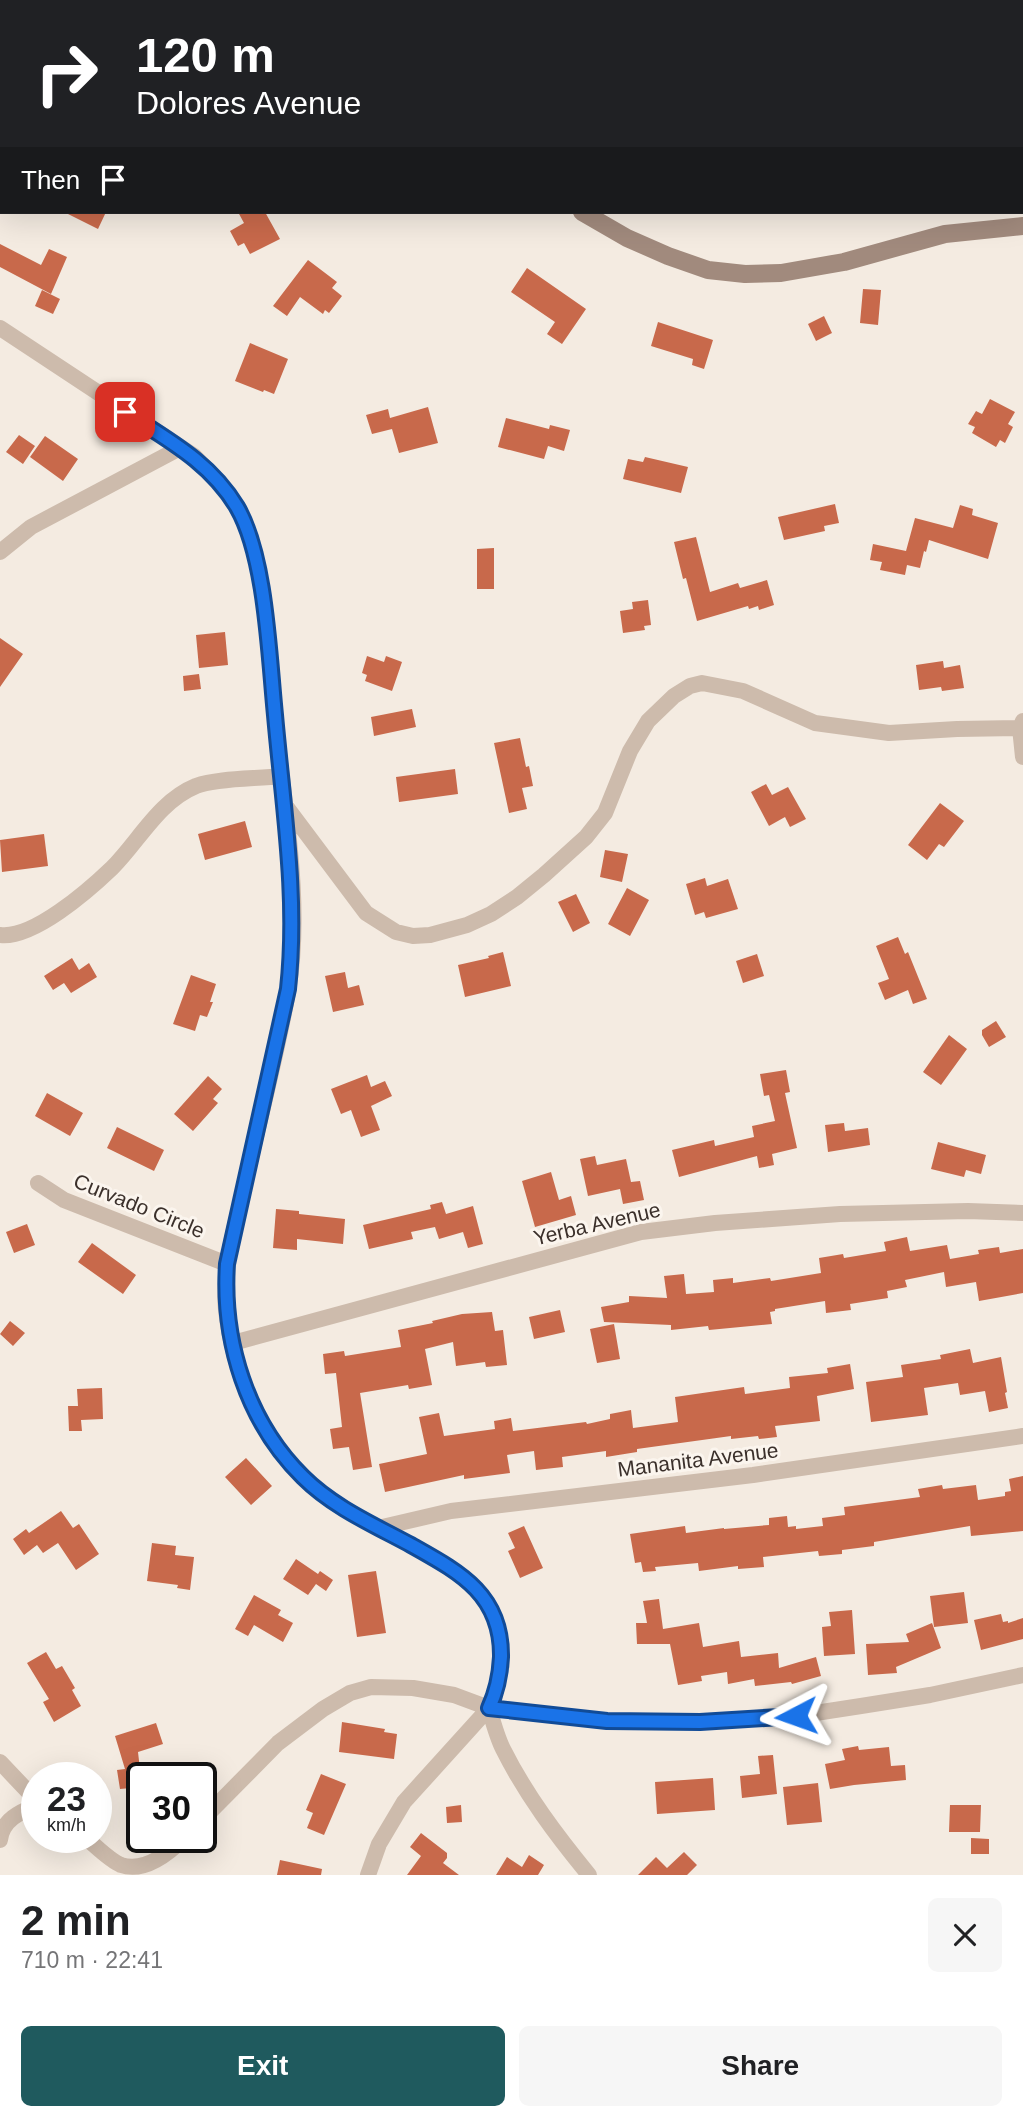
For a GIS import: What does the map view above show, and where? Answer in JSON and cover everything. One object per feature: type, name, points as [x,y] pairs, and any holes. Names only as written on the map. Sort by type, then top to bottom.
[{"type":"street","points":[[585,214],[668,257],[708,270],[745,274],[781,273],[844,262],[946,234],[1023,226]]},
{"type":"street","points":[[0,328],[194,456],[220,482],[238,509],[254,554],[264,609],[285,806],[293,906],[292,951],[288,989],[227,1264],[226,1310],[233,1343],[241,1376],[254,1408],[283,1455],[320,1492],[378,1528],[455,1569],[488,1605],[500,1635],[497,1692],[489,1708],[404,1802],[379,1844],[368,1875]]},
{"type":"street","points":[[0,552],[31,527],[180,448]]},
{"type":"street","points":[[285,806],[366,913],[396,932],[413,936],[430,935],[467,925],[491,914],[517,897],[586,837],[605,814],[630,751],[648,721],[690,685],[702,683],[743,691],[815,723],[889,733],[1022,724],[1023,757]]},
{"type":"street","points":[[0,935],[8,936],[32,929],[67,905],[112,867],[164,808],[195,786],[281,776]]},
{"type":"street","name":"Curvado Circle","points":[[38,1183],[64,1200],[227,1264]]},
{"type":"street","name":"Yerba Avenue","points":[[233,1343],[641,1232],[715,1223],[840,1214],[968,1211],[1023,1213]]},
{"type":"street","name":"Mananita Avenue","points":[[378,1528],[451,1511],[766,1473],[1023,1436]]},
{"type":"street","points":[[217,1805],[278,1744],[323,1709],[350,1693],[371,1687],[413,1688],[454,1695],[489,1708],[607,1721],[700,1722],[796,1716],[930,1695],[1023,1675]]},
{"type":"street","points":[[489,1708],[502,1747],[529,1794],[589,1875]]},
{"type":"street","points":[[0,1762],[21,1785]]},
{"type":"street","points":[[0,1840],[14,1815],[21,1811]]},
{"type":"street","points":[[105,1853],[120,1865],[134,1867],[150,1863],[168,1853]]},
{"type":"building","points":[[68,214],[105,214],[98,229]]},
{"type":"building","points":[[239,214],[266,214],[280,239],[250,254],[244,243],[238,246],[230,231],[244,223]]},
{"type":"building","points":[[0,244],[41,265],[49,249],[67,257],[51,294],[0,267]]},
{"type":"building","points":[[308,260],[337,282],[332,288],[342,296],[329,313],[325,310],[323,314],[300,297],[287,316],[273,306]]},
{"type":"building","points":[[527,268],[586,309],[562,344],[547,334],[555,322],[511,292]]},
{"type":"building","points":[[863,289],[881,290],[878,325],[860,323]]},
{"type":"building","points":[[42,290],[60,299],[53,314],[35,306]]},
{"type":"building","points":[[824,316],[832,333],[816,341],[808,324]]},
{"type":"building","points":[[658,322],[713,340],[704,369],[692,365],[693,359],[651,346]]},
{"type":"building","points":[[250,343],[288,359],[274,394],[235,381]]},
{"type":"building","points":[[990,399],[1015,412],[1008,424],[1013,427],[1005,443],[1000,440],[996,447],[972,433],[975,427],[968,424],[976,411],[982,414]]},
{"type":"building","points":[[428,407],[438,443],[399,453],[392,429],[372,434],[366,415],[388,409],[390,418]]},
{"type":"building","points":[[506,418],[549,429],[550,425],[570,430],[564,451],[548,446],[544,459],[498,447]]},
{"type":"building","points":[[19,435],[35,446],[23,464],[6,452]]},
{"type":"building","points":[[45,436],[78,459],[63,481],[30,457]]},
{"type":"building","points":[[645,457],[688,467],[681,493],[623,479],[628,459],[643,462]]},
{"type":"building","points":[[835,504],[839,523],[824,526],[825,531],[784,540],[778,517]]},
{"type":"building","points":[[960,505],[973,509],[972,515],[998,523],[988,559],[929,540],[920,568],[907,565],[905,575],[880,570],[882,562],[870,560],[873,544],[906,551],[915,518],[953,528]]},
{"type":"building","points":[[696,537],[710,592],[738,583],[740,588],[767,580],[774,605],[759,610],[758,606],[749,609],[748,606],[697,621],[674,542]]},
{"type":"building","points":[[494,548],[494,589],[477,589],[477,549]]},
{"type":"building","points":[[648,600],[651,625],[644,626],[645,630],[623,633],[620,611],[633,609],[632,602]]},
{"type":"building","points":[[225,632],[228,665],[199,668],[196,635]]},
{"type":"building","points":[[0,638],[23,654],[0,687]]},
{"type":"building","points":[[367,656],[384,662],[386,656],[402,662],[392,691],[365,681],[367,675],[362,673]]},
{"type":"building","points":[[943,661],[944,668],[960,665],[964,688],[919,690],[916,665]]},
{"type":"building","points":[[199,674],[201,689],[184,691],[183,676]]},
{"type":"building","points":[[412,709],[416,727],[374,736],[371,717]]},
{"type":"building","points":[[520,738],[533,786],[522,788],[527,809],[509,813],[494,743]]},
{"type":"building","points":[[455,769],[458,794],[399,802],[396,777]]},
{"type":"building","points":[[766,784],[772,795],[788,787],[806,819],[790,827],[785,817],[769,826],[751,792]]},
{"type":"building","points":[[940,803],[964,821],[944,847],[939,844],[927,860],[908,845]]},
{"type":"building","points":[[245,821],[252,847],[205,860],[198,834]]},
{"type":"building","points":[[44,834],[48,866],[2,872],[0,840]]},
{"type":"building","points":[[605,850],[628,854],[622,882],[600,877]]},
{"type":"building","points":[[705,878],[707,886],[728,879],[738,909],[706,918],[704,912],[695,915],[686,884]]},
{"type":"building","points":[[627,888],[649,900],[630,936],[608,924]]},
{"type":"building","points":[[576,894],[590,923],[573,932],[558,902]]},
{"type":"building","points":[[898,937],[905,954],[908,952],[927,999],[913,1004],[908,990],[885,1000],[878,983],[889,979],[876,946]]},
{"type":"building","points":[[503,952],[511,986],[465,997],[458,965]]},
{"type":"building","points":[[757,954],[764,976],[743,983],[736,961]]},
{"type":"building","points":[[72,958],[79,970],[89,963],[97,977],[71,993],[64,983],[53,990],[44,976]]},
{"type":"building","points":[[345,972],[348,988],[359,985],[364,1005],[333,1012],[325,976]]},
{"type":"building","points":[[191,975],[216,984],[207,1017],[200,1015],[195,1031],[173,1024]]},
{"type":"building","points":[[996,1021],[1006,1037],[989,1047],[982,1030]]},
{"type":"building","points":[[949,1035],[967,1049],[941,1085],[923,1072]]},
{"type":"building","points":[[786,1070],[790,1092],[785,1093],[797,1148],[772,1154],[774,1165],[759,1168],[757,1156],[679,1177],[672,1150],[714,1140],[715,1146],[754,1137],[752,1126],[775,1121],[769,1095],[764,1096],[760,1074]]},
{"type":"building","points":[[367,1075],[371,1087],[385,1081],[392,1096],[371,1106],[380,1130],[361,1137],[351,1110],[341,1114],[331,1089]]},
{"type":"building","points":[[208,1076],[222,1089],[213,1099],[218,1103],[193,1131],[174,1114]]},
{"type":"building","points":[[47,1093],[83,1113],[70,1136],[35,1116]]},
{"type":"building","points":[[844,1123],[845,1131],[868,1128],[870,1145],[828,1152],[825,1125]]},
{"type":"building","points":[[117,1127],[164,1150],[154,1171],[107,1148]]},
{"type":"building","points":[[938,1142],[986,1155],[981,1174],[966,1170],[964,1177],[931,1169]]},
{"type":"building","points":[[595,1156],[597,1165],[626,1159],[631,1182],[640,1181],[644,1200],[623,1204],[620,1189],[588,1196],[580,1159]]},
{"type":"building","points":[[551,1172],[559,1200],[571,1196],[576,1215],[535,1227],[522,1181]]},
{"type":"building","points":[[442,1202],[446,1214],[473,1206],[483,1244],[468,1248],[463,1232],[439,1239],[435,1227],[411,1232],[413,1239],[369,1249],[363,1225],[431,1209],[430,1205]]},
{"type":"building","points":[[276,1209],[345,1219],[343,1244],[297,1239],[297,1250],[273,1248]]},
{"type":"building","points":[[27,1224],[35,1245],[14,1253],[6,1232]]},
{"type":"building","points":[[907,1237],[910,1251],[947,1245],[950,1259],[999,1247],[1000,1253],[1023,1249],[1023,1293],[979,1301],[976,1282],[946,1287],[944,1272],[905,1280],[907,1287],[887,1291],[888,1298],[850,1304],[851,1310],[826,1313],[825,1301],[775,1309],[770,1312],[772,1324],[709,1330],[708,1326],[671,1330],[671,1325],[604,1322],[601,1307],[629,1302],[629,1296],[667,1298],[664,1276],[684,1274],[686,1294],[714,1292],[713,1280],[733,1278],[733,1283],[770,1278],[771,1281],[821,1273],[819,1258],[843,1254],[844,1258],[886,1251],[884,1242]]},
{"type":"building","points":[[92,1243],[136,1275],[123,1294],[78,1262]]},
{"type":"building","points":[[560,1310],[565,1332],[534,1339],[529,1317]]},
{"type":"building","points":[[492,1312],[495,1331],[503,1330],[507,1365],[486,1367],[485,1362],[456,1366],[453,1342],[425,1349],[432,1385],[409,1389],[408,1385],[360,1393],[372,1467],[353,1470],[349,1447],[333,1449],[330,1429],[342,1427],[336,1373],[325,1374],[323,1354],[344,1351],[345,1356],[401,1347],[398,1330],[462,1314]]},
{"type":"building","points":[[10,1321],[25,1333],[13,1346],[0,1334]]},
{"type":"building","points":[[614,1324],[620,1359],[597,1363],[590,1329]]},
{"type":"building","points":[[970,1349],[973,1363],[1001,1357],[1008,1408],[989,1412],[985,1391],[960,1395],[958,1383],[924,1388],[928,1415],[871,1422],[866,1382],[903,1377],[901,1365],[941,1359],[940,1355]]},
{"type":"building","points":[[850,1364],[854,1389],[817,1396],[820,1421],[775,1426],[777,1437],[731,1439],[731,1436],[637,1449],[637,1452],[606,1457],[606,1451],[562,1457],[563,1467],[536,1470],[534,1451],[507,1455],[510,1473],[464,1479],[464,1475],[385,1492],[379,1464],[427,1454],[419,1417],[439,1413],[444,1436],[495,1429],[494,1421],[511,1418],[513,1431],[587,1424],[610,1419],[610,1414],[631,1410],[633,1428],[678,1422],[675,1397],[744,1387],[745,1394],[790,1388],[789,1377],[828,1373],[827,1368]]},
{"type":"building","points":[[102,1388],[103,1419],[81,1420],[82,1431],[69,1431],[68,1406],[78,1406],[77,1389]]},
{"type":"building","points":[[246,1458],[272,1486],[251,1505],[225,1477]]},
{"type":"building","points":[[1023,1476],[1023,1531],[971,1536],[970,1526],[874,1542],[874,1546],[842,1550],[842,1554],[819,1556],[818,1551],[763,1557],[764,1567],[738,1569],[738,1566],[699,1571],[698,1563],[655,1567],[656,1571],[643,1572],[641,1562],[635,1563],[630,1534],[685,1526],[686,1533],[769,1525],[769,1518],[787,1516],[788,1527],[796,1526],[796,1529],[823,1526],[822,1518],[845,1515],[844,1507],[920,1497],[918,1489],[942,1485],[943,1489],[976,1485],[978,1500],[1005,1496],[1005,1492],[1011,1491],[1009,1479]]},
{"type":"building","points":[[61,1511],[73,1528],[79,1524],[99,1554],[76,1570],[58,1543],[43,1553],[37,1545],[24,1555],[13,1539],[26,1529],[29,1533]]},
{"type":"building","points":[[524,1526],[543,1568],[520,1578],[508,1551],[515,1548],[508,1533]]},
{"type":"building","points":[[152,1543],[176,1546],[175,1555],[194,1557],[190,1590],[177,1588],[178,1585],[147,1581]]},
{"type":"building","points":[[296,1559],[318,1574],[320,1571],[333,1580],[326,1591],[316,1584],[308,1595],[283,1579]]},
{"type":"building","points":[[376,1571],[386,1633],[357,1637],[348,1575]]},
{"type":"building","points":[[964,1592],[968,1623],[934,1627],[930,1596]]},
{"type":"building","points":[[254,1595],[281,1610],[278,1615],[293,1623],[283,1642],[254,1625],[248,1636],[235,1629]]},
{"type":"building","points":[[659,1599],[663,1629],[699,1623],[703,1647],[739,1641],[741,1657],[778,1653],[779,1668],[816,1657],[821,1676],[792,1684],[755,1686],[754,1679],[728,1684],[727,1672],[701,1676],[702,1681],[678,1685],[670,1644],[637,1644],[636,1623],[647,1623],[643,1601]]},
{"type":"building","points":[[852,1610],[855,1654],[824,1656],[822,1627],[831,1626],[829,1612]]},
{"type":"building","points":[[1001,1614],[1003,1622],[1008,1623],[1023,1618],[1023,1639],[981,1650],[974,1620]]},
{"type":"building","points":[[932,1623],[941,1648],[896,1667],[897,1673],[868,1675],[866,1644],[909,1642],[906,1634]]},
{"type":"building","points":[[46,1652],[56,1669],[62,1666],[75,1688],[72,1690],[81,1706],[54,1722],[43,1702],[49,1699],[27,1663]]},
{"type":"building","points":[[342,1722],[385,1729],[384,1732],[397,1734],[394,1759],[339,1752]]},
{"type":"building","points":[[156,1723],[163,1744],[138,1752],[139,1762],[126,1762],[126,1788],[120,1789],[117,1770],[125,1769],[115,1736]]},
{"type":"building","points":[[858,1746],[859,1750],[889,1747],[891,1766],[905,1765],[906,1780],[830,1789],[825,1764],[845,1760],[842,1749]]},
{"type":"building","points":[[773,1755],[777,1794],[742,1798],[740,1776],[760,1774],[758,1756]]},
{"type":"building","points":[[321,1774],[346,1784],[324,1835],[307,1828],[313,1813],[306,1810]]},
{"type":"building","points":[[713,1778],[715,1810],[657,1814],[655,1782]]},
{"type":"building","points":[[818,1783],[822,1822],[787,1825],[783,1787]]},
{"type":"building","points":[[461,1805],[462,1822],[447,1823],[446,1807]]},
{"type":"building","points":[[950,1805],[981,1805],[980,1832],[949,1832]]},
{"type":"building","points":[[421,1833],[447,1853],[443,1863],[459,1875],[407,1875],[421,1856],[410,1847]]},
{"type":"building","points":[[971,1838],[989,1839],[989,1854],[971,1854]]},
{"type":"building","points":[[684,1852],[697,1865],[687,1875],[638,1875],[656,1857],[667,1868]]},
{"type":"building","points":[[529,1855],[544,1865],[538,1875],[496,1875],[507,1857],[522,1867]]},
{"type":"building","points":[[280,1860],[322,1869],[321,1875],[277,1875]]},
{"type":"route","points":[[125,412],[194,456],[220,482],[238,509],[247,530],[264,609],[293,906],[288,989],[227,1264],[226,1310],[236,1359],[254,1408],[283,1455],[320,1492],[378,1528],[455,1569],[480,1593],[496,1621],[500,1635],[497,1692],[489,1708],[607,1721],[700,1722],[796,1716]]}]
